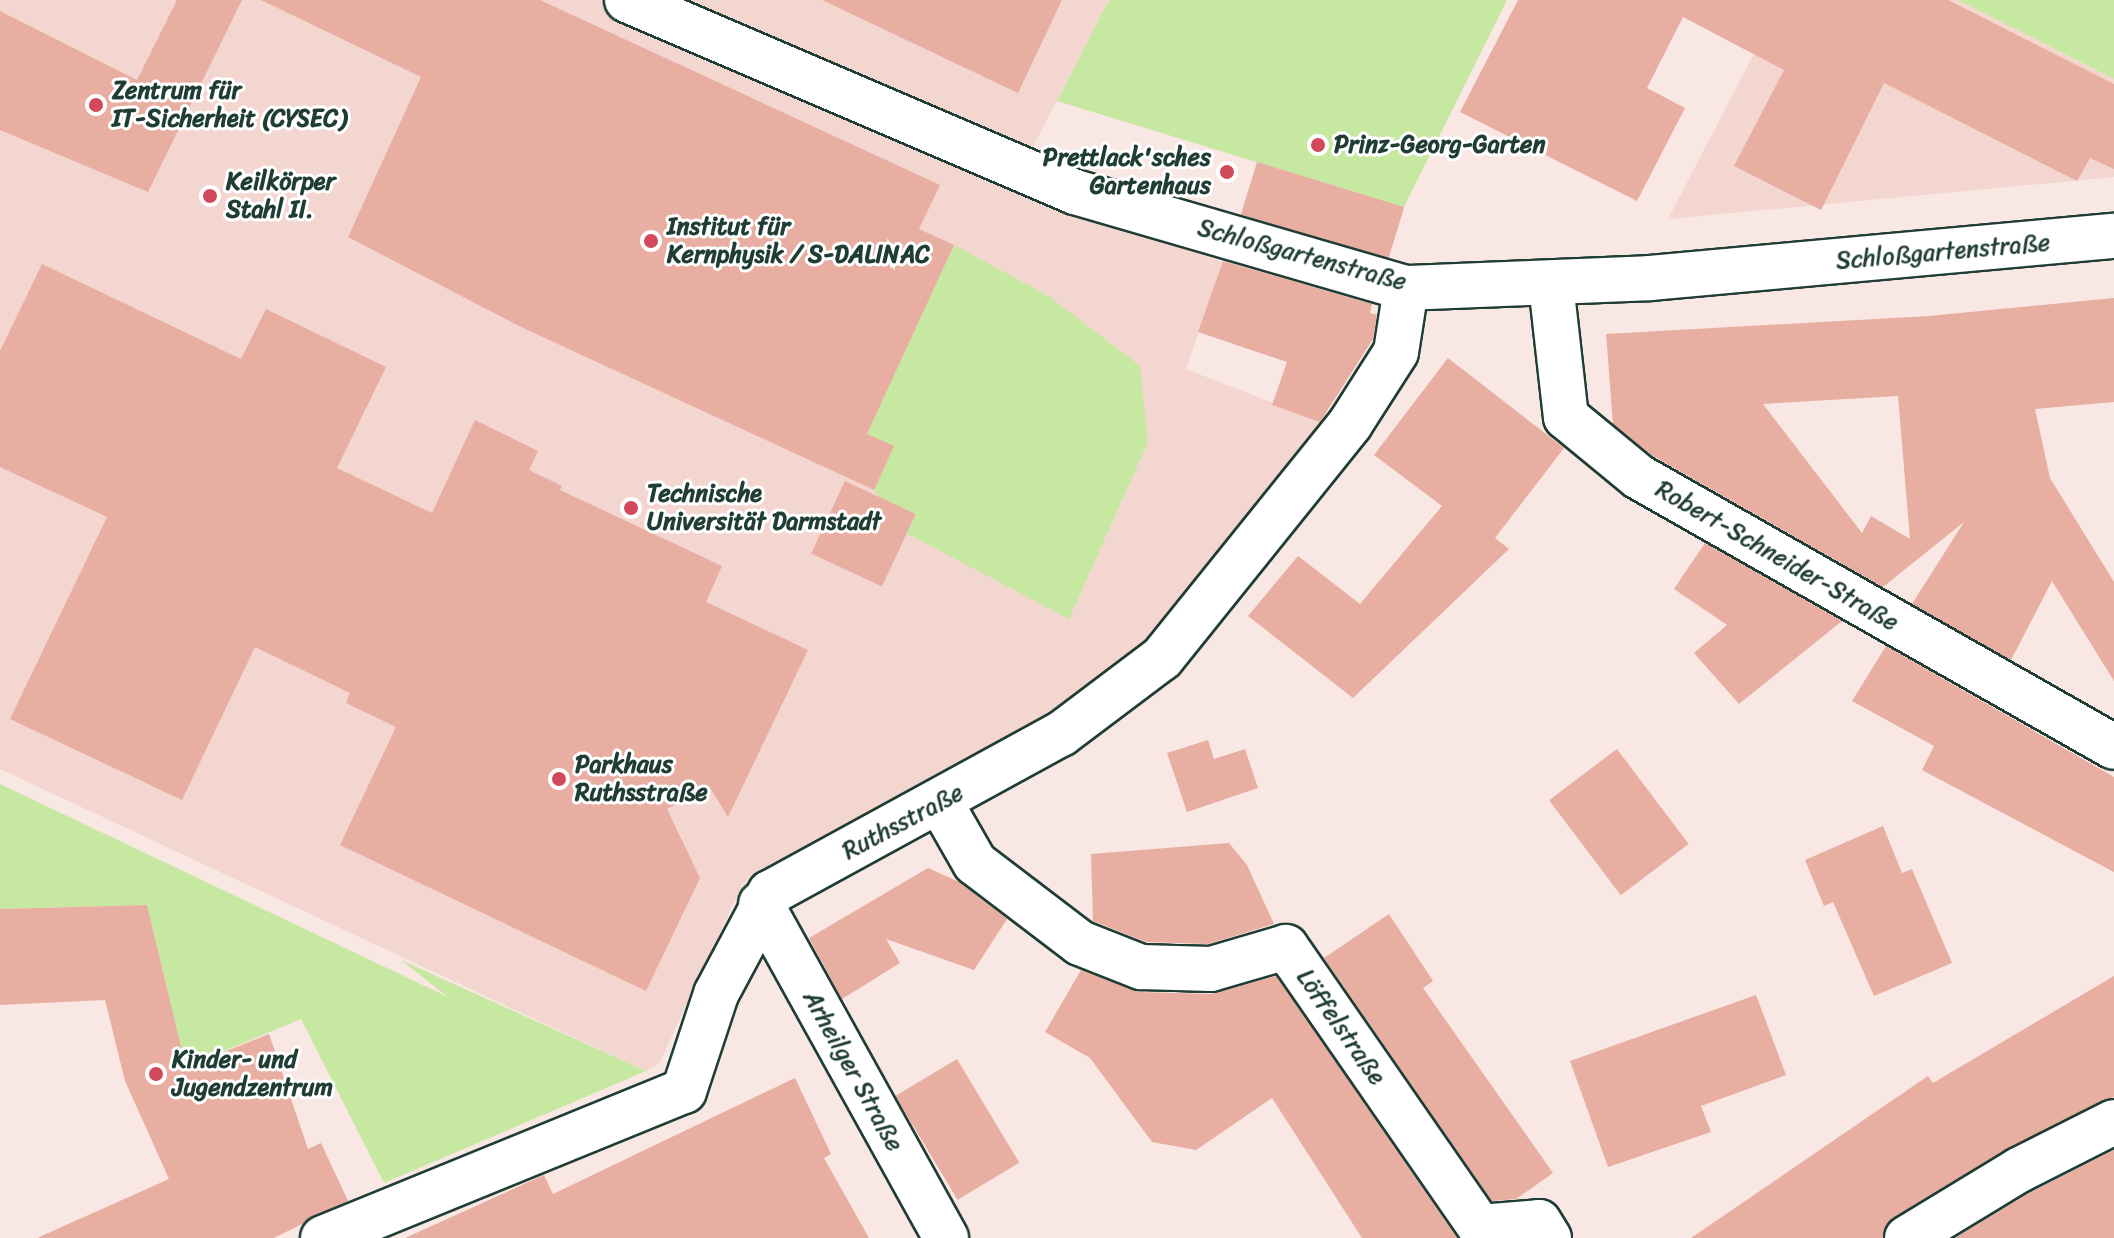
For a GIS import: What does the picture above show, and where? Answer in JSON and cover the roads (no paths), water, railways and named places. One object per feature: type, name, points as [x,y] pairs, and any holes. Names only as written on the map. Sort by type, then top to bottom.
[{"type":"street","name":"Schloßgartenstraße","points":[[627,0],[1075,192],[1406,288],[1434,283],[1551,284],[2114,236]]},
{"type":"street","name":"Robert-Schneider-Straße","points":[[1551,284],[1566,417],[1614,457],[1789,566],[2114,747]]},
{"type":"street","name":"Ruthsstraße","points":[[323,1238],[684,1091],[716,994],[761,904],[770,893],[1061,734],[1162,658],[1357,412],[1396,352],[1406,288]]},
{"type":"street","name":"Löffelstraße","points":[[940,802],[975,863],[1080,943],[1141,967],[1211,969],[1286,947],[1480,1227],[1539,1222],[1549,1238]]},
{"type":"street","name":"Arheilger Straße","points":[[761,904],[946,1238]]},
{"type":"street","points":[[1907,1238],[2019,1170],[2114,1122]]},
{"type":"place","name":"Zentrum für IT-Sicherheit (CYSEC)","points":[[96,105]]},
{"type":"place","name":"Prinz-Georg-Garten","points":[[1318,145]]},
{"type":"place","name":"Prettlack'sches Gartenhaus","points":[[1227,172]]},
{"type":"place","name":"Keilkörper Stahl II.","points":[[210,196]]},
{"type":"place","name":"Institut für Kernphysik / S-DALINAC","points":[[651,241]]},
{"type":"place","name":"Technische Universität Darmstadt","points":[[631,508]]},
{"type":"place","name":"Parkhaus Ruthsstraße","points":[[559,779]]},
{"type":"place","name":"Kinder- und Jugendzentrum","points":[[156,1074]]}]
